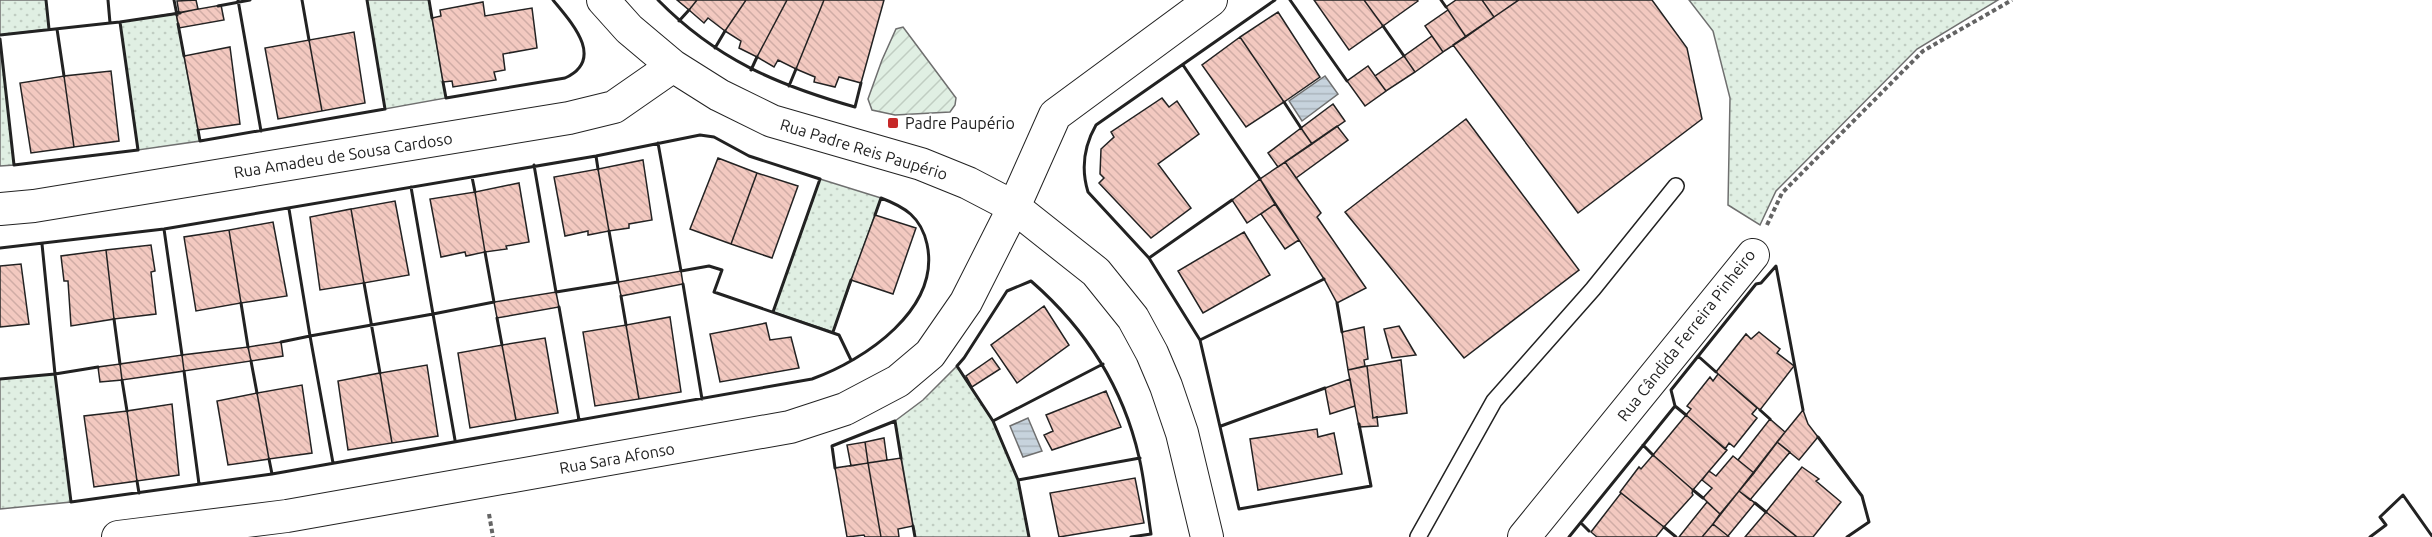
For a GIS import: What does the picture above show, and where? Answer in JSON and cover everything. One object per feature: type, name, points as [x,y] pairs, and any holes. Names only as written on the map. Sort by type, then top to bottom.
[{"type":"street","name":"Rua Padre Reis Paupério","points":[[603,0],[629,29],[673,66],[719,95],[772,121],[921,164],[968,183],[1014,207],[1096,272],[1133,318],[1152,353],[1182,433],[1207,537]]},
{"type":"street","name":"Rua Sara Afonso","points":[[118,537],[287,516],[790,427],[845,410],[898,381],[930,354],[966,302],[1014,207],[1055,115],[1210,0]]},
{"type":"street","name":"Rua Amadeu de Sousa Cardoso","points":[[0,209],[58,202],[569,118],[614,107],[673,66]]},
{"type":"street","name":"Rua Cândida Ferreira Pinheiro","points":[[1524,537],[1753,255]]},
{"type":"lane","points":[[1418,537],[1494,401],[1593,288],[1676,186]]},
{"type":"path","name":"Rua Cândida Ferreira Pinheiro","points":[[1753,255],[1782,193],[1923,51],[2012,0]]},
{"type":"path","points":[[489,512],[493,537]]},
{"type":"green space","points":[[0,0],[46,0],[49,29],[0,35]]},
{"type":"green space","points":[[367,0],[429,0],[446,98],[385,109]]},
{"type":"green space","points":[[1689,0],[1998,0],[1917,49],[1776,191],[1760,225],[1728,205],[1730,98],[1713,31]]},
{"type":"green space","points":[[176,13],[200,141],[138,150],[120,22]]},
{"type":"green space","points":[[903,27],[956,98],[955,105],[950,112],[895,115],[872,110],[868,99],[882,60],[896,29]]},
{"type":"green space","points":[[0,39],[14,165],[0,166]]},
{"type":"green space","points":[[820,179],[881,198],[833,332],[773,312]]},
{"type":"green space","points":[[957,366],[993,421],[1018,480],[1029,537],[915,537],[895,421],[923,400]]},
{"type":"green space","points":[[55,374],[71,502],[0,509],[0,379]]},
{"type":"shaded area","points":[[1325,76],[1338,94],[1302,121],[1289,101]]},
{"type":"shaded area","points":[[1028,418],[1042,451],[1023,457],[1010,426]]},
{"type":"building","points":[[196,0],[198,9],[179,13],[177,1]]},
{"type":"building","points":[[677,0],[697,0],[689,10]]},
{"type":"building","points":[[697,0],[746,0],[725,31],[708,18],[704,23],[689,10]]},
{"type":"building","points":[[746,0],[787,0],[757,57],[739,48],[741,41],[725,31]]},
{"type":"building","points":[[787,0],[824,0],[796,69],[778,60],[774,67],[757,57]]},
{"type":"building","points":[[824,0],[884,0],[861,83],[839,77],[835,87],[814,82],[815,77],[796,69]]},
{"type":"building","points":[[1314,0],[1364,0],[1383,26],[1349,50]]},
{"type":"building","points":[[1364,0],[1417,0],[1418,1],[1383,26]]},
{"type":"building","points":[[1456,0],[1482,0],[1494,17],[1466,37],[1446,7]]},
{"type":"building","points":[[1482,0],[1517,0],[1517,1],[1494,17]]},
{"type":"building","points":[[1519,0],[1652,0],[1687,48],[1702,119],[1578,213],[1453,45]]},
{"type":"building","points":[[483,2],[485,16],[532,8],[537,48],[503,54],[505,70],[494,72],[496,80],[453,87],[452,81],[443,82],[432,18],[441,16],[440,10]]},
{"type":"building","points":[[221,5],[224,20],[179,28],[176,13]]},
{"type":"building","points":[[1448,10],[1466,37],[1443,52],[1425,26]]},
{"type":"building","points":[[1278,12],[1320,77],[1284,102],[1240,37]]},
{"type":"building","points":[[354,32],[365,103],[322,111],[309,40]]},
{"type":"building","points":[[1432,36],[1443,52],[1415,72],[1404,56]]},
{"type":"building","points":[[1240,37],[1284,102],[1246,127],[1202,65]]},
{"type":"building","points":[[309,40],[322,111],[278,119],[265,48]]},
{"type":"building","points":[[230,47],[240,124],[198,130],[184,56]]},
{"type":"building","points":[[1404,56],[1415,72],[1386,91],[1375,76]]},
{"type":"building","points":[[1368,66],[1386,91],[1365,106],[1347,81]]},
{"type":"building","points":[[111,71],[119,141],[74,147],[64,76]]},
{"type":"building","points":[[64,76],[74,147],[31,153],[20,83]]},
{"type":"building","points":[[1162,98],[1169,107],[1177,101],[1199,134],[1158,164],[1191,208],[1151,238],[1099,183],[1104,178],[1100,174],[1101,149],[1114,137],[1111,132]]},
{"type":"building","points":[[1333,104],[1345,121],[1312,144],[1301,128]]},
{"type":"building","points":[[1466,119],[1579,270],[1464,358],[1345,212]]},
{"type":"building","points":[[1337,126],[1348,140],[1296,178],[1285,162]]},
{"type":"building","points":[[1301,128],[1312,144],[1278,167],[1268,153]]},
{"type":"building","points":[[718,158],[757,173],[731,244],[690,229]]},
{"type":"building","points":[[643,160],[652,220],[629,224],[629,228],[609,231],[598,169]]},
{"type":"building","points":[[1285,162],[1321,213],[1317,217],[1366,288],[1337,303],[1260,179]]},
{"type":"building","points":[[598,169],[609,231],[588,235],[588,231],[565,236],[554,177]]},
{"type":"building","points":[[757,173],[798,186],[772,258],[731,244]]},
{"type":"building","points":[[1260,179],[1275,204],[1247,223],[1232,200]]},
{"type":"building","points":[[519,183],[529,242],[506,246],[507,249],[485,252],[475,192]]},
{"type":"building","points":[[475,192],[485,252],[466,256],[465,252],[441,257],[430,199]]},
{"type":"building","points":[[395,201],[409,275],[364,283],[351,209]]},
{"type":"building","points":[[1275,204],[1299,240],[1285,249],[1261,214]]},
{"type":"building","points":[[351,209],[364,283],[320,290],[310,217]]},
{"type":"building","points":[[875,215],[916,228],[893,294],[851,280]]},
{"type":"building","points":[[273,222],[287,296],[241,303],[229,230]]},
{"type":"building","points":[[229,230],[241,303],[196,311],[184,237]]},
{"type":"building","points":[[1244,232],[1270,275],[1203,313],[1178,271]]},
{"type":"building","points":[[151,245],[155,271],[151,272],[156,314],[114,319],[106,250]]},
{"type":"building","points":[[106,250],[114,319],[71,326],[68,281],[64,281],[61,256]]},
{"type":"building","points":[[21,264],[29,324],[0,327],[0,266]]},
{"type":"building","points":[[681,271],[683,284],[621,296],[618,282]]},
{"type":"building","points":[[556,292],[559,307],[497,318],[494,302]]},
{"type":"building","points":[[1044,306],[1069,345],[1017,383],[991,345]]},
{"type":"building","points":[[670,317],[681,392],[639,399],[626,325]]},
{"type":"building","points":[[766,323],[770,340],[791,337],[799,368],[720,382],[710,334]]},
{"type":"building","points":[[626,325],[639,399],[595,406],[583,332]]},
{"type":"building","points":[[1399,326],[1416,355],[1392,358],[1384,329]]},
{"type":"building","points":[[1364,327],[1368,359],[1364,360],[1365,366],[1348,370],[1342,332]]},
{"type":"building","points":[[1759,332],[1780,349],[1777,353],[1794,366],[1760,410],[1716,372],[1746,334],[1751,339]]},
{"type":"building","points":[[545,338],[558,413],[516,420],[502,345]]},
{"type":"building","points":[[281,342],[283,356],[251,361],[248,347]]},
{"type":"building","points":[[502,345],[516,420],[470,428],[458,353]]},
{"type":"building","points":[[248,347],[251,361],[184,371],[182,355]]},
{"type":"building","points":[[182,355],[184,371],[122,380],[120,364]]},
{"type":"building","points":[[992,358],[1000,369],[972,387],[966,376]]},
{"type":"building","points":[[1401,360],[1407,413],[1373,418],[1367,366]]},
{"type":"building","points":[[120,364],[122,380],[100,382],[98,367]]},
{"type":"building","points":[[427,365],[438,436],[392,443],[380,373]]},
{"type":"building","points":[[1367,366],[1373,418],[1377,417],[1378,426],[1359,427],[1348,370]]},
{"type":"building","points":[[380,373],[392,443],[348,450],[338,381]]},
{"type":"building","points":[[1718,374],[1757,408],[1752,414],[1757,418],[1734,447],[1729,443],[1725,449],[1686,415],[1691,409],[1687,406],[1710,377],[1713,381]]},
{"type":"building","points":[[1350,379],[1355,406],[1330,414],[1325,388]]},
{"type":"building","points":[[302,385],[312,453],[269,459],[257,393]]},
{"type":"building","points":[[1106,391],[1121,427],[1052,450],[1044,435],[1053,431],[1046,415]]},
{"type":"building","points":[[257,393],[269,459],[228,465],[217,401]]},
{"type":"building","points":[[172,404],[179,475],[137,481],[127,411]]},
{"type":"building","points":[[1803,410],[1808,424],[1818,437],[1799,460],[1777,442]]},
{"type":"building","points":[[127,411],[137,481],[94,487],[84,416]]},
{"type":"building","points":[[1686,415],[1727,450],[1693,490],[1653,455]]},
{"type":"building","points":[[1770,419],[1785,432],[1754,473],[1738,460]]},
{"type":"building","points":[[1317,429],[1318,437],[1334,433],[1342,474],[1258,490],[1250,439]]},
{"type":"building","points":[[884,438],[887,460],[868,463],[865,442]]},
{"type":"building","points":[[865,442],[868,463],[851,466],[847,445]]},
{"type":"building","points":[[1777,442],[1790,452],[1750,500],[1739,491]]},
{"type":"building","points":[[1653,455],[1693,490],[1693,495],[1664,527],[1620,492],[1639,467],[1641,469]]},
{"type":"building","points":[[1733,456],[1754,473],[1720,514],[1703,498],[1712,488],[1702,480],[1709,471],[1716,476]]},
{"type":"building","points":[[901,458],[913,526],[898,529],[899,537],[881,537],[868,463]]},
{"type":"building","points":[[868,463],[881,537],[865,537],[864,535],[847,537],[835,468]]},
{"type":"building","points":[[1802,467],[1819,479],[1816,481],[1841,502],[1813,537],[1797,537],[1766,512]]},
{"type":"building","points":[[1135,478],[1144,523],[1059,537],[1050,493]]},
{"type":"building","points":[[1739,491],[1755,503],[1728,536],[1713,524]]},
{"type":"building","points":[[1621,493],[1664,527],[1656,537],[1597,537],[1591,532]]},
{"type":"building","points":[[1707,502],[1720,514],[1713,524],[1702,537],[1679,537]]},
{"type":"building","points":[[1766,512],[1797,537],[1745,537]]},
{"type":"building","points":[[1713,524],[1728,536],[1729,537],[1702,537]]},
{"type":"wall","points":[[46,0],[49,29]]},
{"type":"wall","points":[[0,35],[110,23],[108,0]]},
{"type":"wall","points":[[174,0],[177,15]]},
{"type":"wall","points":[[238,0],[261,131]]},
{"type":"wall","points":[[218,6],[250,0]]},
{"type":"wall","points":[[302,0],[309,40]]},
{"type":"wall","points":[[198,130],[200,141],[385,109],[367,0]]},
{"type":"wall","points":[[429,0],[432,18]]},
{"type":"wall","points":[[443,82],[446,98],[565,78],[577,70],[583,61],[584,51],[581,40],[576,29],[553,0]]},
{"type":"wall","points":[[658,0],[702,39],[725,54],[774,79],[855,107],[861,83]]},
{"type":"wall","points":[[1275,0],[1096,125],[1085,158],[1086,183],[1088,192],[1149,258],[1200,340],[1239,509],[1371,486],[1359,424]]},
{"type":"wall","points":[[1290,0],[1347,81]]},
{"type":"wall","points":[[1441,0],[1446,7]]},
{"type":"wall","points":[[679,21],[689,10]]},
{"type":"wall","points":[[120,22],[180,13]]},
{"type":"wall","points":[[0,39],[14,165],[138,150],[120,22],[110,23]]},
{"type":"wall","points":[[178,24],[184,56]]},
{"type":"wall","points":[[1383,26],[1404,56]]},
{"type":"wall","points":[[57,29],[64,76]]},
{"type":"wall","points":[[715,48],[725,31]]},
{"type":"wall","points":[[751,70],[757,57]]},
{"type":"wall","points":[[1183,65],[1260,179]]},
{"type":"wall","points":[[789,86],[796,69]]},
{"type":"wall","points":[[1284,102],[1301,128]]},
{"type":"wall","points":[[0,248],[164,229],[596,156],[700,135],[714,137],[749,156],[820,179],[773,312]]},
{"type":"wall","points":[[658,143],[681,271],[709,266],[722,270],[714,292],[839,335],[851,360]]},
{"type":"wall","points":[[596,156],[598,169]]},
{"type":"wall","points":[[534,165],[556,292],[618,282],[609,231]]},
{"type":"wall","points":[[472,177],[475,192]]},
{"type":"wall","points":[[411,187],[433,314],[494,302],[485,252]]},
{"type":"wall","points":[[0,379],[55,374],[71,502],[272,474],[812,379],[854,359],[895,329],[911,310],[922,290],[928,268],[927,244],[921,227],[905,209],[881,198],[875,215]]},
{"type":"wall","points":[[1149,258],[1232,200]]},
{"type":"wall","points":[[289,209],[310,336],[433,314],[455,440]]},
{"type":"wall","points":[[164,229],[182,355]]},
{"type":"wall","points":[[42,244],[55,374],[98,367]]},
{"type":"wall","points":[[1569,537],[1675,406],[1671,390],[1756,284],[1761,283],[1776,266],[1803,410]]},
{"type":"wall","points":[[1200,340],[1324,279]]},
{"type":"wall","points":[[833,332],[851,280]]},
{"type":"wall","points":[[1029,537],[1018,480],[993,421],[957,366],[1007,291],[1031,281],[1068,318],[1085,339],[1112,383],[1123,407],[1139,457],[1151,534],[1131,537]]},
{"type":"wall","points":[[364,283],[380,373]]},
{"type":"wall","points":[[683,284],[702,399]]},
{"type":"wall","points":[[621,296],[626,325]]},
{"type":"wall","points":[[241,303],[248,347]]},
{"type":"wall","points":[[1337,303],[1342,332]]},
{"type":"wall","points":[[559,307],[579,420]]},
{"type":"wall","points":[[497,318],[502,345]]},
{"type":"wall","points":[[114,319],[120,364]]},
{"type":"wall","points":[[281,342],[310,336],[333,463]]},
{"type":"wall","points":[[1698,356],[1716,372]]},
{"type":"wall","points":[[251,361],[257,393]]},
{"type":"wall","points":[[993,421],[1103,364]]},
{"type":"wall","points":[[184,371],[199,484]]},
{"type":"wall","points":[[122,380],[127,411]]},
{"type":"wall","points":[[1221,426],[1325,388]]},
{"type":"wall","points":[[1675,406],[1686,415]]},
{"type":"wall","points":[[1760,410],[1770,419]]},
{"type":"wall","points":[[835,468],[832,446],[895,421],[901,458]]},
{"type":"wall","points":[[1818,437],[1862,496],[1869,522],[1847,537]]},
{"type":"wall","points":[[1643,445],[1653,455]]},
{"type":"wall","points":[[1018,480],[1140,458]]},
{"type":"wall","points":[[269,459],[272,474]]},
{"type":"wall","points":[[137,481],[139,493]]},
{"type":"wall","points":[[1693,490],[1703,498]]},
{"type":"wall","points":[[2370,537],[2386,525],[2380,517],[2403,495],[2432,536]]},
{"type":"wall","points":[[1755,503],[1766,512]]},
{"type":"wall","points":[[1581,523],[1589,531]]},
{"type":"wall","points":[[913,526],[915,537]]},
{"type":"wall","points":[[1664,527],[1676,537]]},
{"type":"place","name":"Padre Paupério","points":[[893,123]]}]
